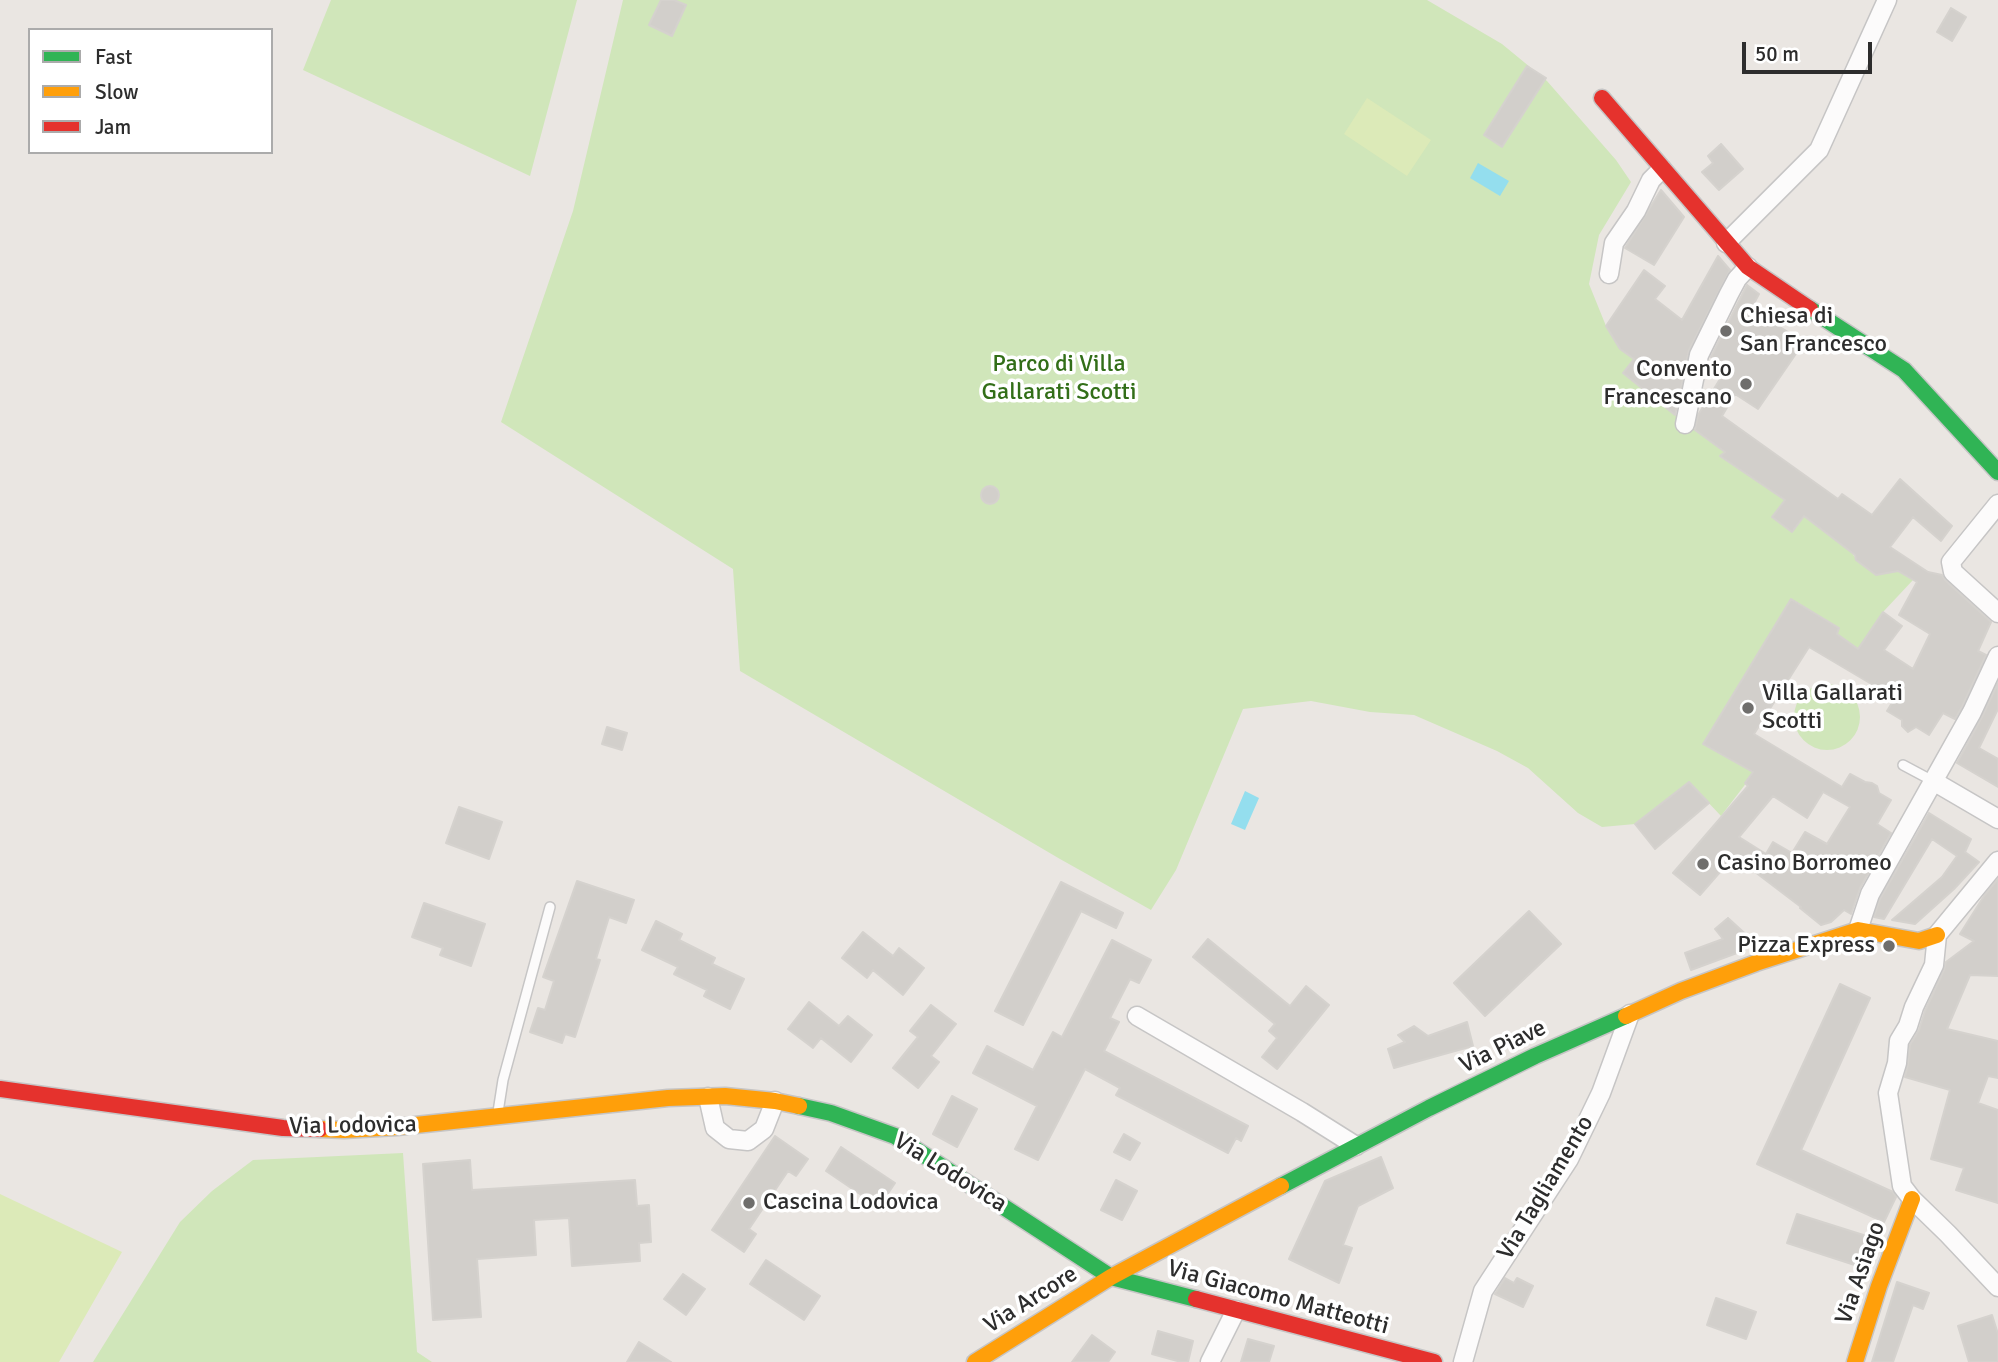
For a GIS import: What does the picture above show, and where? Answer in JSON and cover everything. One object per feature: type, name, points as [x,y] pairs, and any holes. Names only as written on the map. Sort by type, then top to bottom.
[{"type":"street","points":[[1726,243],[1819,150],[1888,0]]},
{"type":"street","points":[[1602,98],[1748,267],[1904,370],[1998,472]]},
{"type":"street","points":[[1609,274],[1614,243],[1636,211],[1651,180],[1662,169]]},
{"type":"street","points":[[1685,424],[1699,355],[1729,293],[1748,267]]},
{"type":"street","points":[[1998,504],[1951,562],[1953,572],[1998,613]]},
{"type":"street","points":[[1858,930],[1870,894],[1996,668]]},
{"type":"street","points":[[1933,781],[1998,819]]},
{"type":"street","points":[[1998,862],[1937,934],[1934,965],[1899,1041],[1898,1063],[1888,1093],[1902,1186],[1998,1287]]},
{"type":"street","name":"Via Piave","points":[[1111,1278],[1356,1146],[1535,1056],[1681,990],[1858,930],[1919,941],[1937,934]]},
{"type":"street","name":"Via Tagliamento","points":[[1463,1362],[1483,1291],[1569,1159],[1601,1093],[1630,1014]]},
{"type":"street","points":[[1137,1016],[1356,1146]]},
{"type":"street","name":"Via Lodovica","points":[[0,1089],[283,1128],[344,1130],[397,1127],[668,1098],[738,1097],[775,1101],[831,1113],[895,1136],[1111,1278]]},
{"type":"street","points":[[708,1097],[715,1128],[729,1139],[748,1141],[764,1129],[775,1101]]},
{"type":"street","name":"Via Asiago","points":[[1855,1362],[1912,1199]]},
{"type":"street","name":"Via Giacomo Matteotti","points":[[1111,1278],[1434,1362]]},
{"type":"street","name":"Via Arcore","points":[[975,1362],[1111,1278]]},
{"type":"street","points":[[1210,1362],[1236,1310]]},
{"type":"lane","points":[[1903,765],[1933,781]]},
{"type":"lane","points":[[498,1117],[503,1080],[550,907]]},
{"type":"green space","points":[[331,0],[577,0],[530,176],[303,70]]},
{"type":"green space","name":"Parco di Villa Gallarati Scotti","points":[[623,0],[1427,0],[1502,44],[1547,81],[1616,160],[1631,182],[1599,235],[1589,284],[1606,326],[1620,349],[1634,359],[1623,373],[1725,452],[1721,457],[1785,500],[1773,517],[1792,532],[1815,503],[1857,560],[1891,567],[1913,580],[1883,612],[1858,649],[1837,634],[1838,628],[1791,599],[1703,744],[1735,762],[1750,740],[1770,752],[1721,816],[1689,782],[1635,824],[1602,827],[1578,813],[1528,768],[1497,751],[1414,715],[1370,712],[1311,701],[1243,709],[1176,870],[1151,910],[740,671],[733,569],[501,422],[573,211]]},
{"type":"green space","points":[[1367,98],[1431,140],[1407,176],[1344,134]]},
{"type":"green space","points":[[1820,684],[1834,684],[1846,689],[1855,698],[1860,717],[1858,730],[1851,741],[1834,750],[1820,750],[1808,745],[1799,736],[1794,724],[1794,710],[1799,698],[1808,689]]},
{"type":"green space","points":[[403,1153],[417,1352],[432,1362],[93,1362],[180,1222],[212,1191],[253,1160]]},
{"type":"green space","points":[[0,1194],[122,1252],[59,1362],[0,1362]]},
{"type":"water","points":[[1478,163],[1509,181],[1500,196],[1470,178]]},
{"type":"water","points":[[1245,791],[1259,798],[1245,830],[1231,824]]},
{"type":"building","points":[[661,0],[674,0],[686,5],[672,36],[649,25]]},
{"type":"building","points":[[1951,8],[1966,17],[1952,41],[1937,32]]},
{"type":"building","points":[[1527,66],[1546,78],[1502,147],[1484,135]]},
{"type":"building","points":[[1721,144],[1743,169],[1719,190],[1702,172],[1713,163],[1708,156]]},
{"type":"building","points":[[1661,190],[1684,217],[1654,265],[1625,248]]},
{"type":"building","points":[[1718,256],[1730,270],[1689,350],[1675,415],[1623,373],[1634,359],[1620,349],[1606,326],[1644,270],[1665,286],[1655,299],[1682,320]]},
{"type":"building","points":[[1747,285],[1759,294],[1751,309],[1804,342],[1758,409],[1735,394],[1722,416],[1838,499],[1842,494],[1872,515],[1900,479],[1952,526],[1941,541],[1913,517],[1890,547],[1928,572],[1942,575],[1991,622],[1978,651],[1986,655],[1962,707],[1955,719],[1943,713],[1929,735],[1916,727],[1908,732],[1902,726],[1902,720],[1887,711],[1895,698],[1809,647],[1754,734],[1842,787],[1850,774],[1877,786],[1879,793],[1891,800],[1877,824],[1891,833],[1860,888],[1851,914],[1844,910],[1831,922],[1821,925],[1734,856],[1700,895],[1673,873],[1748,786],[1745,783],[1753,772],[1703,744],[1791,599],[1839,628],[1837,634],[1858,649],[1883,612],[1902,626],[1884,650],[1913,669],[1930,634],[1899,615],[1917,582],[1898,571],[1876,575],[1856,560],[1855,555],[1804,516],[1792,532],[1772,517],[1785,500],[1720,456],[1725,452],[1695,430],[1698,415],[1728,366],[1711,357]],"holes":[[[1823,792],[1850,807],[1827,844],[1805,832],[1792,853],[1773,842],[1766,854],[1739,837],[1773,796],[1807,818]]]},
{"type":"building","points":[[986,486],[994,486],[999,495],[997,502],[986,504],[981,499],[981,491]]},
{"type":"building","points":[[1998,683],[1998,709],[1979,748],[1998,759],[1998,787],[1957,763]]},
{"type":"building","points":[[607,727],[627,733],[622,750],[602,744]]},
{"type":"building","points":[[1689,782],[1709,803],[1655,849],[1635,824]]},
{"type":"building","points":[[459,807],[502,822],[489,859],[446,843]]},
{"type":"building","points":[[1929,813],[1971,839],[1965,852],[1979,862],[1915,924],[1892,920],[1942,877],[1957,856],[1932,839],[1884,919],[1874,917],[1880,899]]},
{"type":"building","points":[[1998,879],[1998,976],[1970,975],[1947,1029],[1998,1041],[1998,1078],[1988,1076],[1978,1103],[1998,1110],[1998,1203],[1956,1190],[1964,1168],[1931,1159],[1950,1090],[1905,1077],[1910,1045],[1919,1030],[1946,962],[1974,941],[1960,934]]},
{"type":"building","points":[[577,881],[634,900],[626,923],[609,917],[596,959],[600,960],[575,1037],[565,1034],[562,1043],[530,1032],[538,1008],[545,1010],[554,981],[543,977]]},
{"type":"building","points":[[1061,882],[1123,913],[1116,928],[1081,911],[1023,1025],[995,1011]]},
{"type":"building","points":[[424,903],[485,924],[471,966],[440,955],[443,948],[412,937]]},
{"type":"building","points":[[1529,911],[1561,944],[1485,1016],[1454,983]]},
{"type":"building","points":[[1728,918],[1752,940],[1745,950],[1691,970],[1685,953],[1723,939],[1715,929]]},
{"type":"building","points":[[656,921],[682,934],[679,940],[715,958],[712,964],[744,979],[730,1009],[704,996],[707,990],[674,974],[678,967],[642,950]]},
{"type":"building","points":[[863,932],[893,956],[899,948],[924,968],[903,995],[873,970],[867,978],[842,958]]},
{"type":"building","points":[[1208,939],[1290,1006],[1306,986],[1329,1005],[1277,1069],[1262,1057],[1277,1038],[1269,1031],[1275,1024],[1193,957]]},
{"type":"building","points":[[1112,940],[1151,960],[1139,983],[1130,979],[1110,1018],[1119,1022],[1104,1051],[1248,1126],[1241,1141],[1236,1138],[1228,1153],[1116,1095],[1120,1088],[1085,1069],[1038,1160],[1015,1149],[1037,1106],[973,1073],[987,1046],[1033,1070],[1053,1032],[1062,1037]]},
{"type":"building","points":[[1840,984],[1870,998],[1801,1150],[1893,1192],[1896,1197],[1884,1222],[1757,1164]]},
{"type":"building","points":[[809,1002],[839,1026],[848,1016],[872,1035],[851,1062],[821,1038],[813,1048],[788,1029]]},
{"type":"building","points":[[931,1005],[956,1024],[931,1056],[939,1062],[918,1088],[893,1068],[918,1037],[910,1031]]},
{"type":"building","points":[[1467,1022],[1473,1046],[1394,1068],[1388,1049],[1405,1042],[1398,1035],[1414,1026],[1428,1036]]},
{"type":"building","points":[[952,1096],[977,1109],[957,1147],[933,1134]]},
{"type":"building","points":[[1124,1134],[1140,1143],[1130,1160],[1114,1152]]},
{"type":"building","name":"Cascina Lodovica","points":[[775,1136],[808,1159],[796,1176],[788,1171],[749,1229],[756,1234],[744,1252],[712,1230]]},
{"type":"building","points":[[841,1147],[895,1183],[879,1207],[826,1171]]},
{"type":"building","points":[[1381,1157],[1393,1188],[1358,1206],[1343,1245],[1352,1248],[1339,1283],[1289,1259],[1325,1181]]},
{"type":"building","points":[[470,1160],[472,1190],[635,1180],[637,1206],[649,1205],[651,1242],[639,1243],[640,1261],[572,1266],[569,1218],[534,1220],[536,1255],[477,1259],[481,1317],[433,1320],[423,1164]]},
{"type":"building","points":[[1116,1180],[1137,1191],[1122,1220],[1101,1210]]},
{"type":"building","points":[[1797,1214],[1876,1239],[1867,1269],[1787,1243]]},
{"type":"building","points":[[766,1260],[820,1296],[804,1320],[750,1284]]},
{"type":"building","points":[[683,1274],[705,1289],[686,1315],[664,1299]]},
{"type":"building","points":[[1505,1278],[1514,1283],[1517,1278],[1533,1286],[1523,1307],[1495,1294]]},
{"type":"building","points":[[1897,1282],[1929,1293],[1923,1309],[1913,1305],[1893,1362],[1872,1362]]},
{"type":"building","points":[[1716,1298],[1756,1312],[1746,1339],[1707,1325]]},
{"type":"building","points":[[1992,1315],[1998,1334],[1998,1362],[1969,1362],[1958,1326]]},
{"type":"building","points":[[1158,1331],[1193,1341],[1188,1362],[1152,1354]]},
{"type":"building","points":[[1092,1335],[1115,1352],[1108,1362],[1072,1362]]},
{"type":"building","points":[[1248,1339],[1274,1346],[1269,1362],[1241,1362]]},
{"type":"building","points":[[639,1342],[671,1362],[627,1362]]},
{"type":"traffic: fast","points":[[1810,309],[1904,370],[1998,472]]},
{"type":"traffic: fast","points":[[1281,1186],[1429,1108],[1535,1056],[1626,1016]]},
{"type":"traffic: fast","points":[[799,1106],[831,1113],[895,1136],[1111,1277],[1196,1299]]},
{"type":"traffic: slow","points":[[1626,1016],[1681,991],[1756,963],[1858,930],[1919,941],[1937,935]]},
{"type":"traffic: slow","points":[[320,1129],[397,1127],[668,1098],[725,1096],[799,1106]]},
{"type":"traffic: slow","points":[[975,1362],[1111,1277],[1281,1186]]},
{"type":"traffic: slow","points":[[1855,1362],[1879,1286],[1912,1199]]},
{"type":"traffic: jam","points":[[1602,98],[1748,267],[1810,309]]},
{"type":"traffic: jam","points":[[0,1089],[283,1128],[320,1129]]},
{"type":"traffic: jam","points":[[1196,1299],[1434,1362]]},
{"type":"place","name":"Chiesa di San Francesco","points":[[1726,331]]},
{"type":"place","name":"Convento Francescano","points":[[1746,384]]},
{"type":"place","name":"Villa Gallarati Scotti","points":[[1748,708]]},
{"type":"place","name":"Casino Borromeo","points":[[1703,864]]},
{"type":"place","name":"Pizza Express","points":[[1889,946]]},
{"type":"place","name":"Cascina Lodovica","points":[[749,1203]]}]
